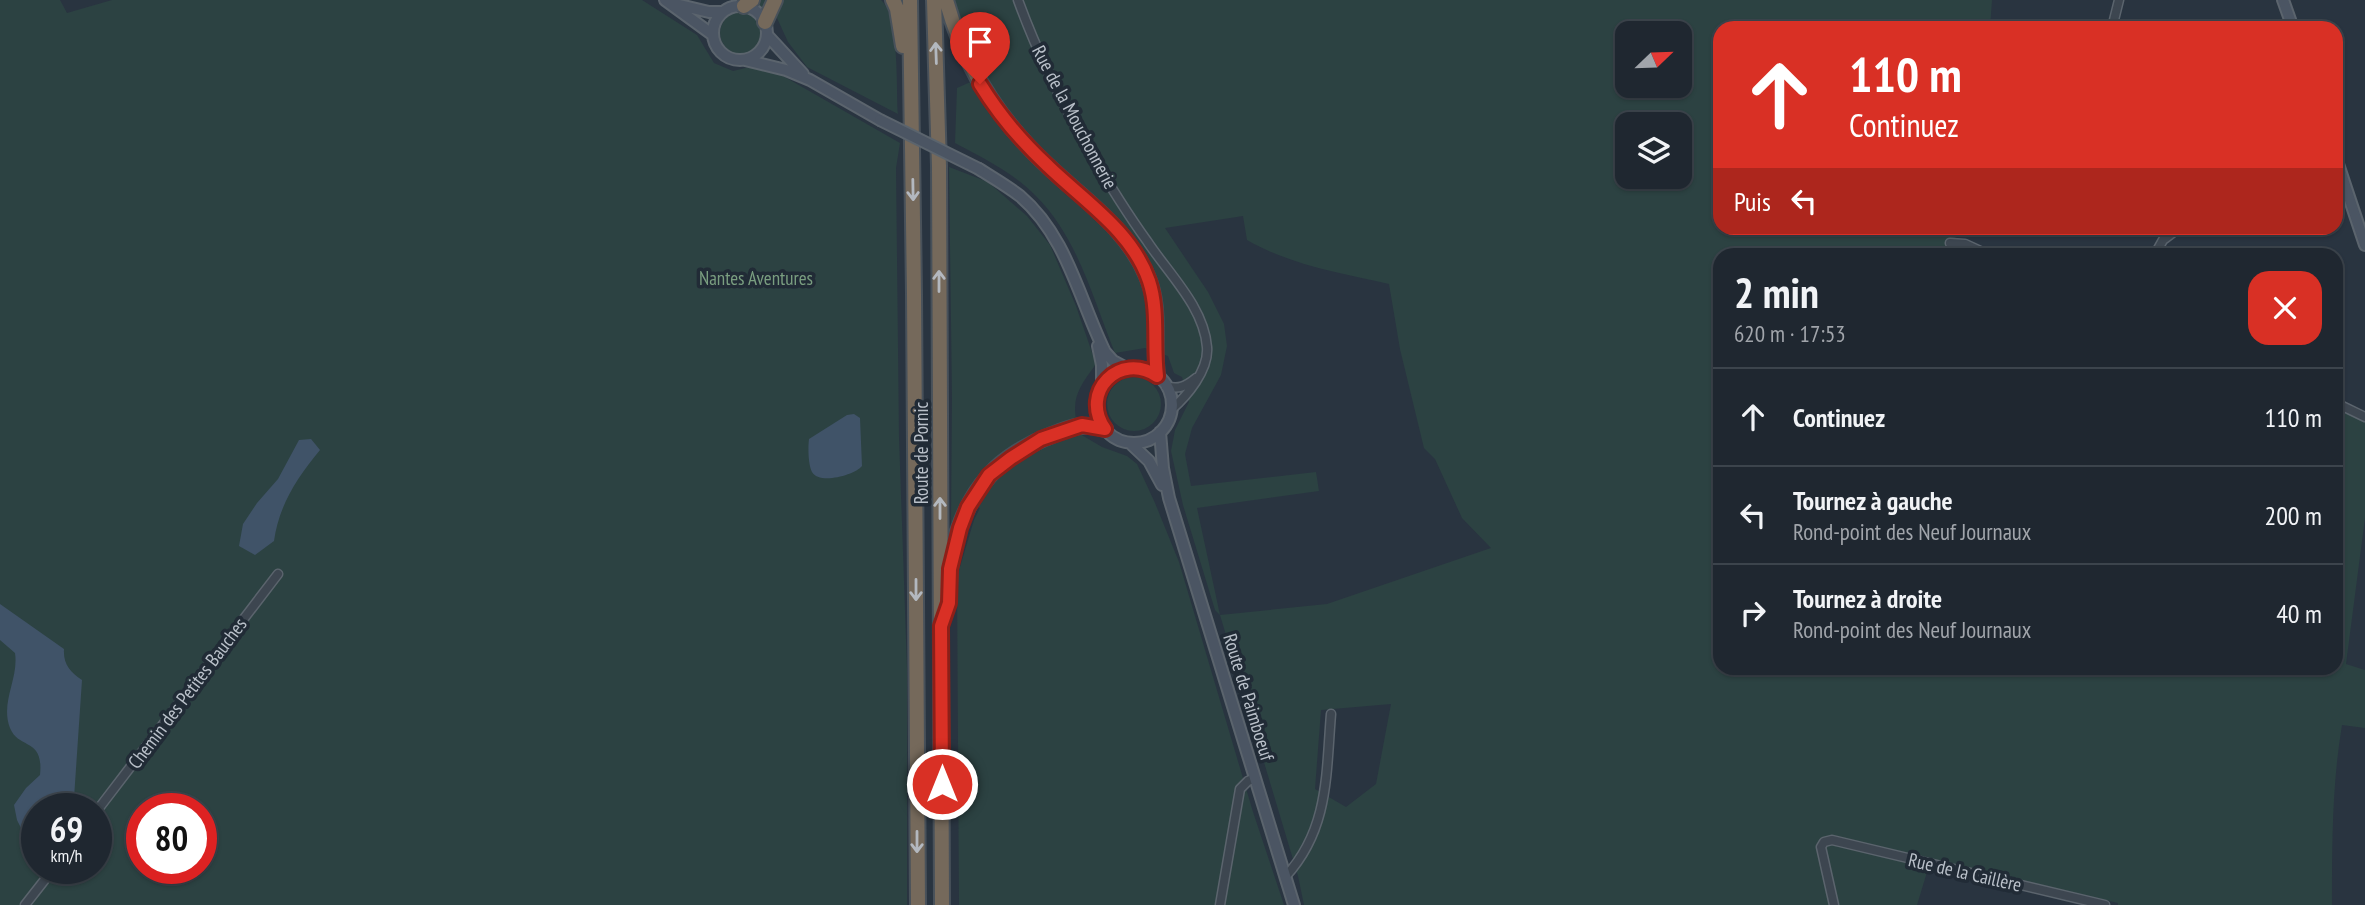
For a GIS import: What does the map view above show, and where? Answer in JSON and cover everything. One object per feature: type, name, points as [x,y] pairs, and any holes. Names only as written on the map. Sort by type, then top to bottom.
[{"type":"highway","points":[[766,28],[775,0]]},
{"type":"highway","points":[[894,0],[901,32],[905,99],[912,122]]},
{"type":"highway","name":"Route de Pornic","points":[[909,0],[918,905]]},
{"type":"highway","name":"Route de Pornic","points":[[934,0],[939,166],[942,905]]},
{"type":"highway","points":[[946,0],[975,73],[1001,115],[1031,150],[1116,228],[1140,261],[1148,277],[1154,302],[1154,352],[1162,381]]},
{"type":"highway","points":[[941,626],[949,603],[950,569],[960,528],[968,507],[989,475],[1041,439],[1082,425],[1105,429]]},
{"type":"street","name":"Rue de la Mouchonnerie","points":[[1018,0],[1056,88],[1089,150],[1136,226],[1192,304],[1202,325],[1208,351],[1193,389],[1171,410]]},
{"type":"street","points":[[2114,21],[2119,0]]},
{"type":"street","points":[[2283,0],[2290,21]]},
{"type":"street","points":[[668,2],[709,12],[723,12]]},
{"type":"street","points":[[668,2],[713,35]]},
{"type":"street","points":[[810,80],[789,61],[748,3],[723,12],[714,24],[713,35],[718,49],[724,55],[786,70],[810,80],[880,120],[979,169],[1021,198],[1050,231],[1067,261],[1094,329],[1105,352],[1113,361],[1126,368],[1143,369],[1162,381],[1185,387],[1198,376]]},
{"type":"street","points":[[745,60],[752,58],[762,48],[766,28]]},
{"type":"street","points":[[2343,179],[2365,245]]},
{"type":"street","points":[[2158,248],[2170,235]]},
{"type":"street","points":[[1950,243],[1965,244],[1974,248]]},
{"type":"street","points":[[1094,329],[1102,365],[1102,385],[1096,405],[1098,416],[1105,429],[1116,438],[1130,443],[1146,441],[1160,432],[1168,421],[1171,410],[1171,400],[1162,381]]},
{"type":"street","points":[[1102,385],[1113,374],[1126,368]]},
{"type":"street","points":[[2343,406],[2365,417]]},
{"type":"street","name":"Route de Paimboeuf","points":[[1160,432],[1169,498],[1294,905]]},
{"type":"street","name":"Route de Paimboeuf","points":[[1130,443],[1149,461],[1169,498]]},
{"type":"street","name":"Chemin des Petites Bauches","points":[[111,793],[278,574]]},
{"type":"street","points":[[1286,877],[1311,842],[1319,820],[1331,714]]},
{"type":"street","points":[[1220,905],[1240,789],[1248,780],[1255,778]]},
{"type":"street","name":"Rue de la Caillère","points":[[1834,905],[1821,847],[1824,842],[1832,841],[2105,905]]},
{"type":"street","points":[[25,905],[41,884]]},
{"type":"green space","name":"Nantes Aventures","points":[[0,0],[60,0],[67,13],[112,0],[642,0],[697,35],[714,63],[733,71],[762,64],[900,143],[896,168],[899,437],[907,668],[907,905],[0,905]]},
{"type":"green space","points":[[750,0],[881,0],[887,8],[894,37],[898,114],[807,67],[788,42],[777,18]]},
{"type":"green space","points":[[954,0],[1992,0],[1990,21],[1713,21],[1713,235],[1952,235],[1971,248],[1713,248],[1713,675],[2343,675],[2343,412],[2365,422],[2365,518],[2346,664],[2365,670],[2365,728],[2342,725],[2334,792],[2332,905],[2118,905],[1931,859],[1917,905],[1304,905],[1298,876],[1220,615],[1215,610],[1183,505],[1171,451],[1175,430],[1189,402],[1182,377],[1174,373],[1168,356],[1145,348],[1115,353],[1074,250],[1051,213],[1018,180],[955,143],[957,88],[984,76],[968,45]],"holes":[[[1243,216],[1247,240],[1263,249],[1316,267],[1389,284],[1400,349],[1424,448],[1435,459],[1462,518],[1491,548],[1327,604],[1220,615],[1197,508],[1319,491],[1316,472],[1191,486],[1185,454],[1192,428],[1221,375],[1227,346],[1224,324],[1208,292],[1165,228]],[[1391,704],[1376,784],[1346,807],[1315,789],[1321,710]]]},
{"type":"green space","points":[[741,12],[756,18],[762,33],[756,48],[741,54],[726,48],[720,33],[726,18]]},
{"type":"green space","points":[[949,167],[988,182],[1027,216],[1050,245],[1076,306],[1096,364],[1084,381],[1075,404],[1080,434],[1102,447],[1127,456],[1137,464],[1155,503],[1179,562],[1253,812],[1284,905],[959,905],[957,577],[980,508],[963,501],[953,523],[951,522]]},
{"type":"green space","points":[[1134,377],[1153,385],[1161,404],[1153,423],[1134,431],[1115,423],[1107,404],[1115,385]]},
{"type":"water","points":[[854,414],[860,418],[862,466],[852,473],[837,477],[816,476],[810,465],[809,439],[847,415]]},
{"type":"water","points":[[311,439],[320,450],[290,492],[276,528],[274,541],[255,555],[239,546],[243,524],[278,479],[299,440]]},
{"type":"water","points":[[0,604],[64,649],[68,667],[82,680],[74,793],[22,793],[40,775],[40,763],[35,749],[14,735],[10,728],[7,709],[15,672],[15,653],[0,640]]},
{"type":"water","points":[[21,795],[21,828],[17,820],[14,805]]},
{"type":"route","points":[[942,784],[941,626],[949,603],[949,578],[954,546],[968,507],[989,475],[1041,439],[1073,426],[1096,426],[1105,429],[1097,413],[1097,398],[1100,388],[1113,374],[1123,369],[1136,368],[1157,376],[1154,302],[1148,277],[1140,261],[1116,228],[1031,150],[980,84]]}]
